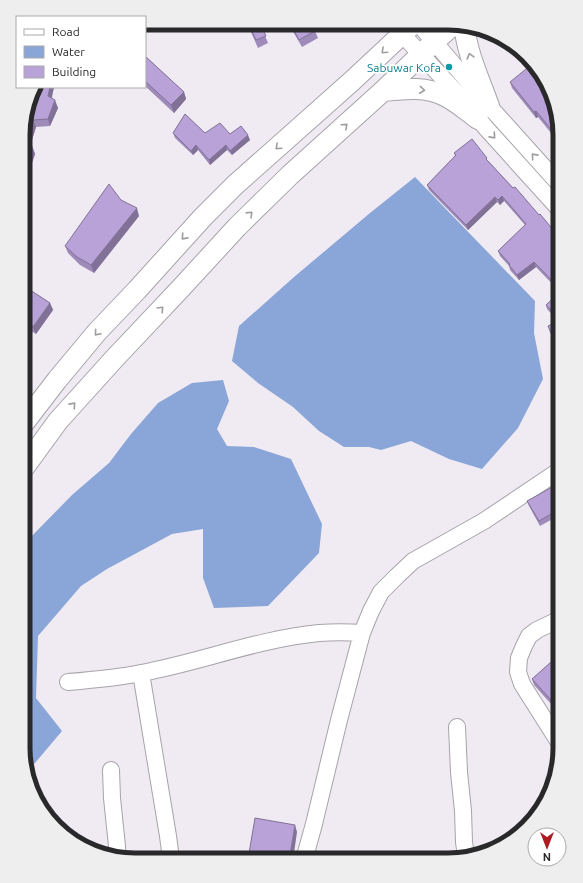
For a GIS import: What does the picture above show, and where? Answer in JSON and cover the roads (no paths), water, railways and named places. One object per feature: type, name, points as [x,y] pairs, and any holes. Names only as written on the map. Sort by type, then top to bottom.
[{"type":"main road","points":[[30,415],[97,332],[203,217],[235,185],[407,30]]},
{"type":"main road","points":[[30,460],[58,421],[236,227],[290,175],[448,30]]},
{"type":"main road","points":[[465,32],[467,46],[484,112]]},
{"type":"main road","points":[[383,91],[416,89],[430,91],[444,95],[456,102],[484,112]]},
{"type":"main road","points":[[293,133],[312,155]]},
{"type":"main road","points":[[30,420],[52,430]]},
{"type":"street","points":[[409,30],[428,48],[484,112],[553,201]]},
{"type":"street","points":[[421,30],[428,48]]},
{"type":"street","points":[[484,112],[553,178]]},
{"type":"street","points":[[306,853],[362,633],[381,592],[413,561],[484,521],[553,475]]},
{"type":"street","points":[[553,622],[536,630],[529,636],[519,658],[518,672],[522,684],[553,733]]},
{"type":"street","points":[[68,682],[141,673],[284,638],[319,633],[362,633]]},
{"type":"street","points":[[141,673],[170,853]]},
{"type":"street","points":[[457,727],[465,852]]},
{"type":"street","points":[[111,770],[116,851]]},
{"type":"water","points":[[415,177],[535,301],[534,333],[543,379],[518,428],[482,469],[449,459],[411,441],[381,450],[369,447],[344,447],[319,431],[293,407],[258,383],[232,361],[239,326],[294,277]]},
{"type":"water","points":[[223,380],[229,401],[217,429],[227,446],[254,447],[291,459],[322,524],[319,553],[268,606],[214,608],[203,578],[203,529],[172,534],[107,569],[81,586],[38,636],[36,698],[62,731],[32,766],[30,748],[30,538],[72,495],[109,463],[131,434],[158,403],[192,383]]},
{"type":"place","name":"Sabuwar Kofa","points":[[449,67]]}]
